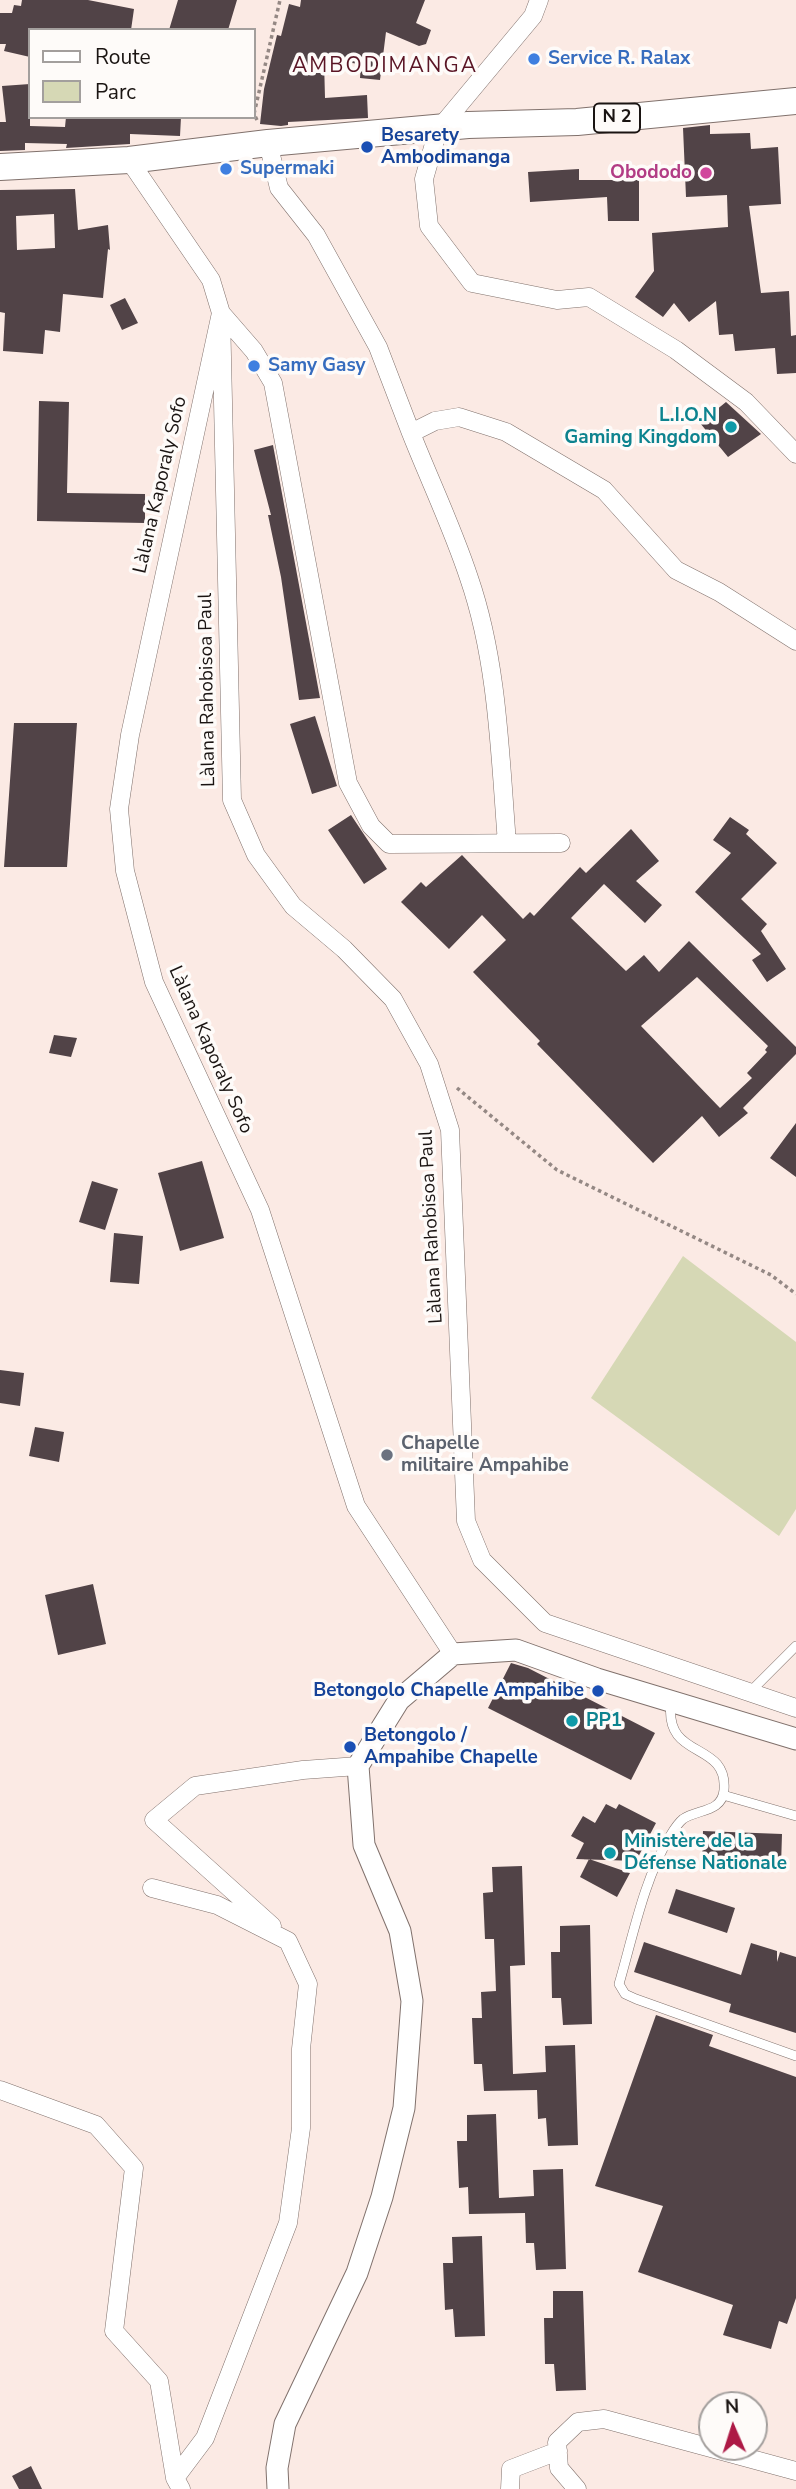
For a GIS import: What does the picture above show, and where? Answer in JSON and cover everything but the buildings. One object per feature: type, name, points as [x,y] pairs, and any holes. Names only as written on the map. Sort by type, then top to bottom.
[{"type":"main road","name":"N 2","points":[[0,167],[129,160],[268,143],[438,130],[468,125],[577,122],[796,101]]},
{"type":"street","points":[[539,0],[533,16],[438,130],[424,179],[429,226],[472,283],[557,300],[589,297],[676,350],[746,402],[796,454]]},
{"type":"street","points":[[268,143],[279,188],[316,235],[372,336],[470,578],[483,630],[494,700],[507,843]]},
{"type":"street","name":"Làlana Kaporaly Sofo","points":[[129,160],[211,280],[221,313],[130,735],[119,809],[125,871],[154,982],[260,1210],[356,1506],[453,1654]]},
{"type":"street","points":[[221,313],[254,351],[273,383],[348,783],[371,826],[389,844],[561,843]]},
{"type":"street","name":"Làlana Rahobisoa Paul","points":[[221,313],[232,800],[256,855],[293,906],[344,949],[393,999],[429,1064],[450,1130],[466,1521],[482,1560],[545,1623],[796,1709]]},
{"type":"street","points":[[411,433],[435,421],[459,417],[506,432],[604,490],[676,570],[719,592],[796,641]]},
{"type":"street","points":[[278,2489],[276,2468],[285,2424],[357,2273],[382,2197],[404,2108],[412,2001],[400,1931],[364,1844],[358,1766],[400,1700],[453,1654],[516,1650],[796,1739]]},
{"type":"street","points":[[178,2484],[205,2438],[288,2223],[301,2128],[301,2049],[308,1984],[288,1941],[155,1820],[195,1786],[303,1770],[358,1766]]},
{"type":"street","points":[[152,1888],[218,1905],[288,1941]]},
{"type":"street","points":[[0,2090],[96,2125],[134,2168],[114,2331],[159,2381],[178,2484]]},
{"type":"street","points":[[578,2489],[559,2468],[557,2442],[578,2422],[604,2419],[796,2471]]},
{"type":"street","points":[[510,2489],[511,2469],[558,2451]]},
{"type":"lane","points":[[750,1692],[796,1646]]},
{"type":"lane","points":[[671,1701],[669,1721],[676,1737],[713,1759],[724,1779],[723,1795],[715,1807],[683,1819],[670,1836],[654,1874],[619,1984],[625,1994],[636,1999],[796,2056]]},
{"type":"lane","points":[[723,1795],[796,1816]]},
{"type":"path","points":[[256,105],[280,0]]},
{"type":"path","points":[[256,118],[268,143]]},
{"type":"path","points":[[429,1064],[557,1170],[771,1275],[796,1294]]},
{"type":"green space","points":[[683,1256],[796,1342],[796,1509],[779,1536],[591,1398]]},
{"type":"place","name":"Service R. Ralax","points":[[534,59]]},
{"type":"place","name":"Besarety Ambodimanga","points":[[367,147]]},
{"type":"place","name":"Supermaki","points":[[226,169]]},
{"type":"place","name":"Obododo","points":[[706,173]]},
{"type":"place","name":"Samy Gasy","points":[[254,366]]},
{"type":"place","name":"L.I.O.N Gaming Kingdom","points":[[731,427]]},
{"type":"place","name":"Chapelle militaire Ampahibe","points":[[387,1455]]},
{"type":"place","name":"Betongolo Chapelle Ampahibe","points":[[598,1691]]},
{"type":"place","name":"PP1","points":[[572,1721]]},
{"type":"place","name":"Betongolo / Ampahibe Chapelle","points":[[350,1747]]},
{"type":"place","name":"Ministère de la Défense Nationale","points":[[610,1853]]},
{"type":"district","name":"AMBODIMANGA","points":[[385,67]]}]
